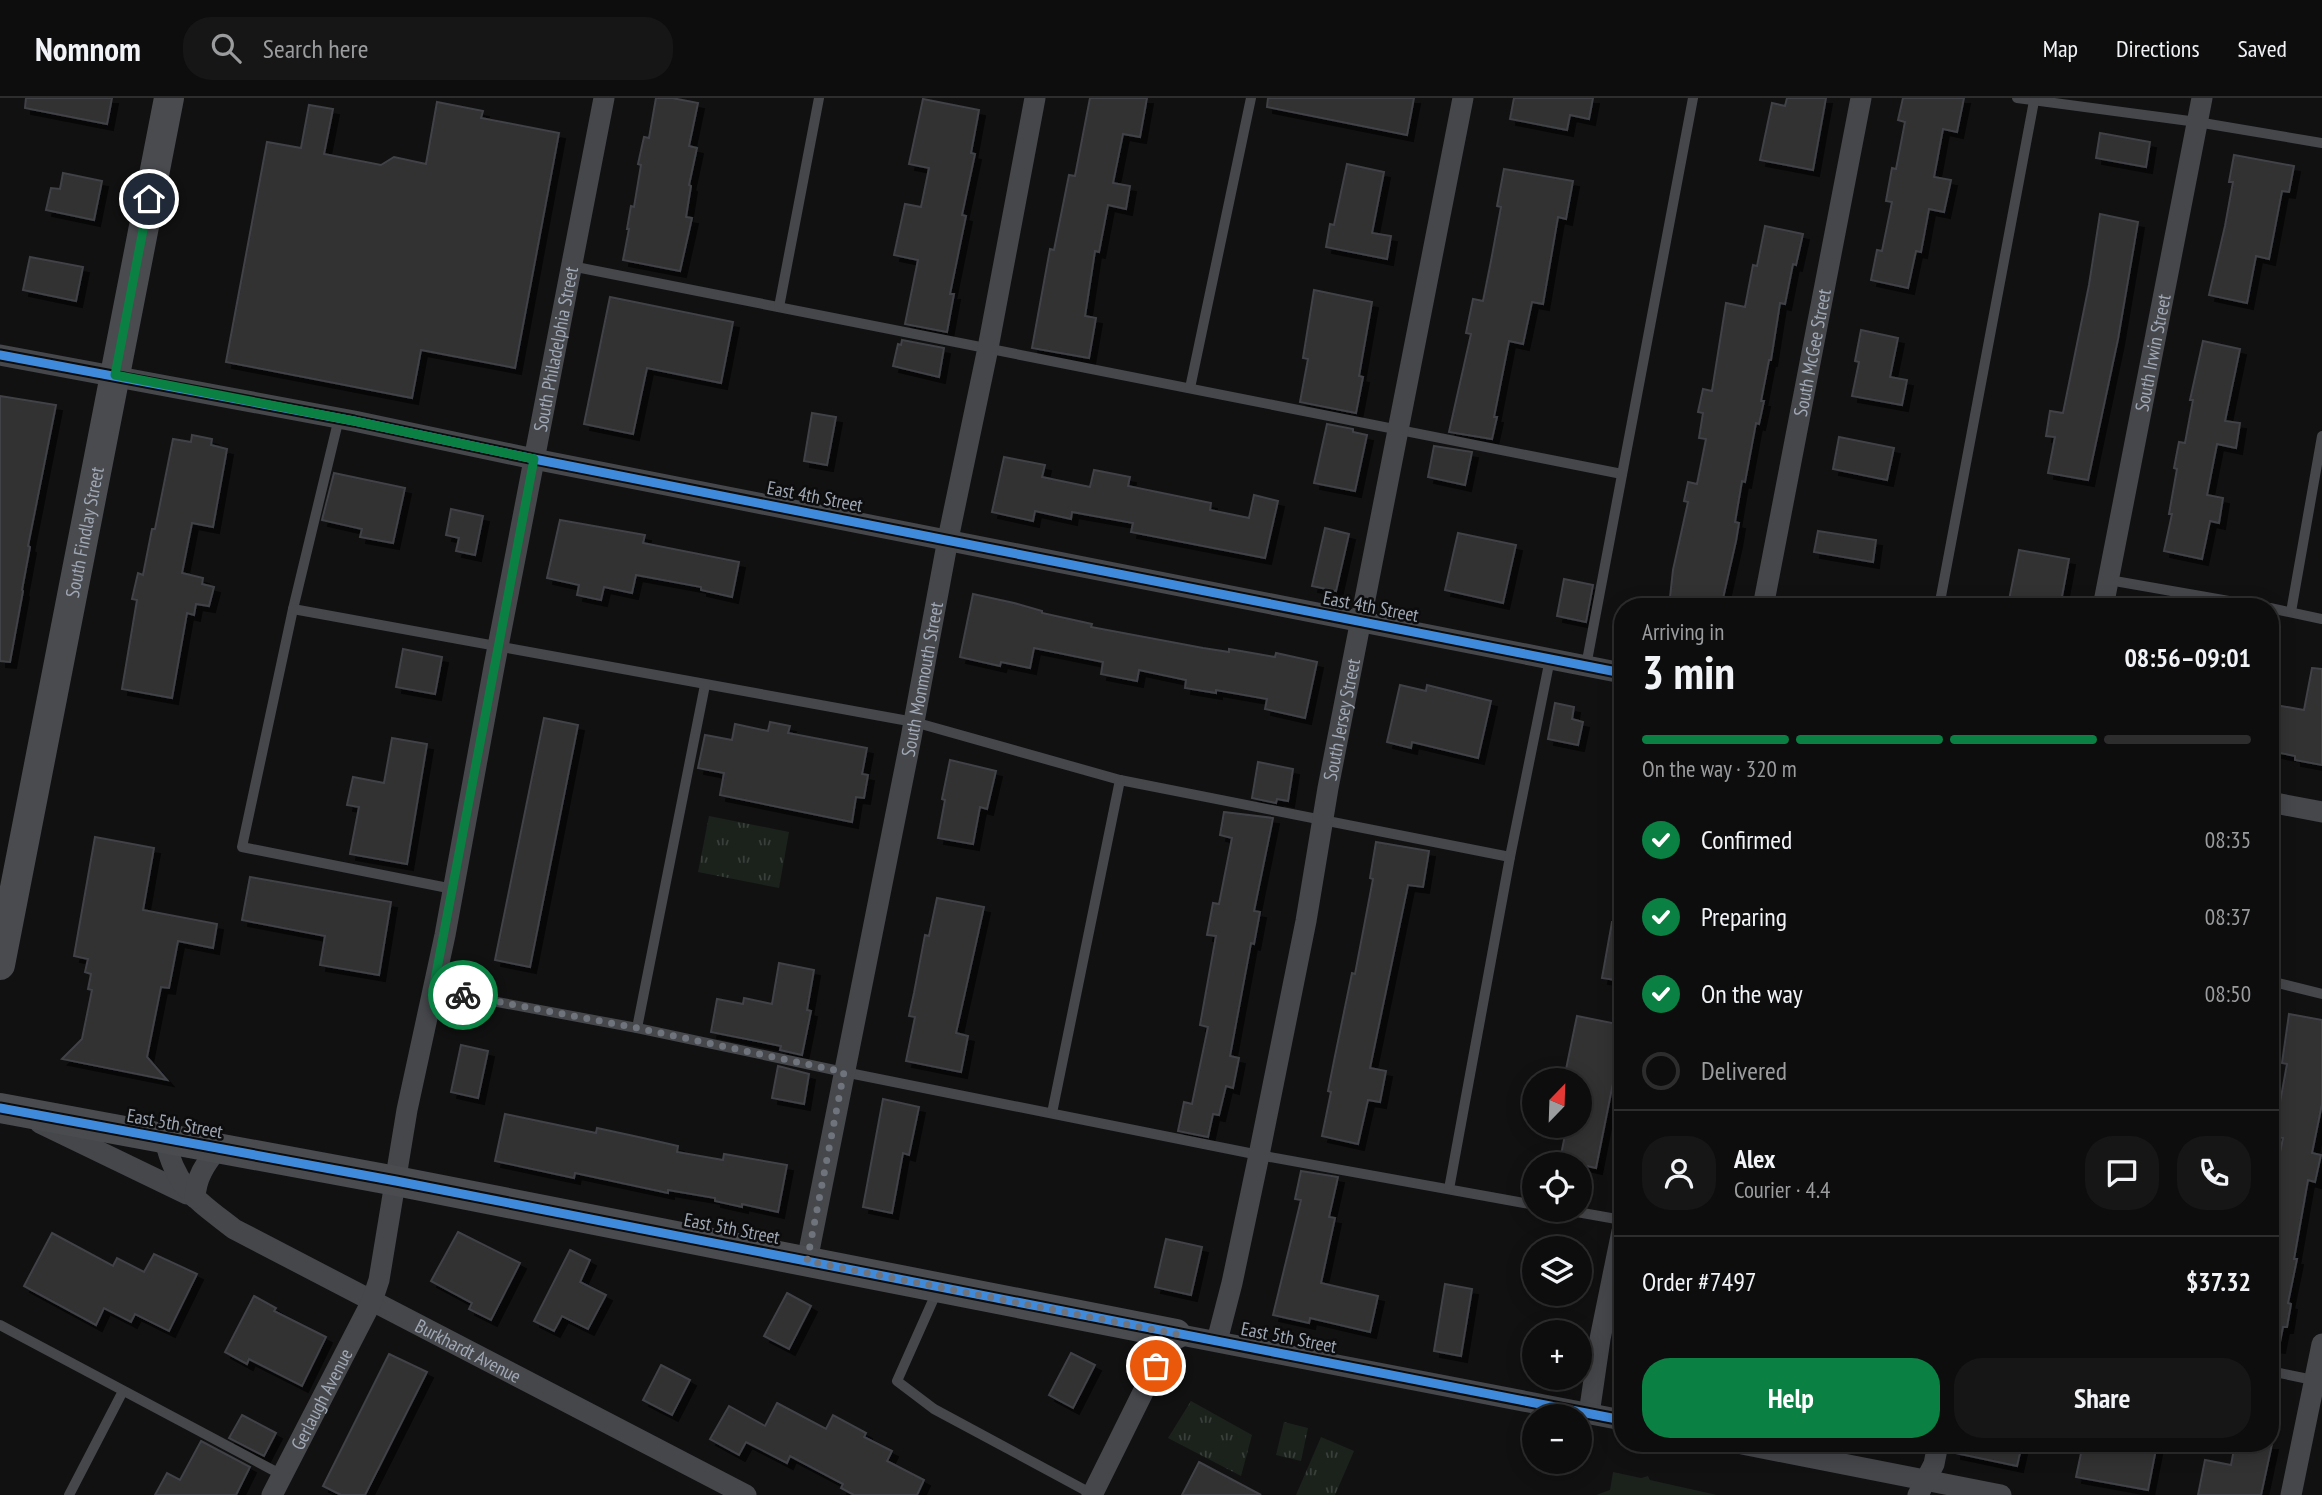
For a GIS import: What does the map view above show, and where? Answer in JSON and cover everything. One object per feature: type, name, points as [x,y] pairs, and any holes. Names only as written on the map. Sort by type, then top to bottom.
[{"type":"street","name":"South Findlay Street","points":[[0,965],[169,98]]},
{"type":"street","name":"South Philadelphia Street","points":[[372,1301],[379,1280],[407,1110],[453,889],[604,98]]},
{"type":"street","name":"South Monmouth Street","points":[[807,1261],[1035,98]]},
{"type":"street","name":"South Jersey Street","points":[[1217,1341],[1259,1155],[1306,921],[1323,820],[1462,98]]},
{"type":"street","name":"South McGee Street","points":[[1765,598],[1861,98]]},
{"type":"street","name":"South Irwin Street","points":[[2106,598],[2202,98]]},
{"type":"street","name":"East 4th Street","points":[[0,355],[339,418],[534,459],[1614,671]]},
{"type":"street","points":[[2279,804],[2322,812]]},
{"type":"street","name":"East 5th Street","points":[[9,1110],[396,1181],[1538,1404]]},
{"type":"street","name":"Burkhardt Avenue","points":[[9,1110],[195,1198]]},
{"type":"street","name":"Burkhardt Avenue","points":[[165,1140],[178,1180],[195,1198],[234,1229],[715,1488],[746,1495]]},
{"type":"street","points":[[195,1198],[195,1184],[216,1149]]},
{"type":"street","points":[[1590,1404],[1614,1270]]},
{"type":"street","name":"Gerlaugh Avenue","points":[[272,1495],[372,1301]]},
{"type":"street","points":[[1092,1495],[1156,1366],[1176,1334]]},
{"type":"street","points":[[2291,1495],[2319,1381],[2322,1345]]},
{"type":"street","name":"East 5th Street","points":[[1592,1415],[1614,1419]]},
{"type":"street","points":[[1775,1452],[1922,1488],[2001,1495]]},
{"type":"street","points":[[1922,1488],[1934,1464],[1936,1452]]},
{"type":"lane","points":[[779,307],[819,98]]},
{"type":"lane","points":[[1190,388],[1251,98]]},
{"type":"lane","points":[[1586,666],[1693,98]]},
{"type":"lane","points":[[2017,98],[2197,122],[2322,144]]},
{"type":"lane","points":[[1941,598],[2034,101]]},
{"type":"lane","points":[[572,266],[1622,474]]},
{"type":"lane","points":[[339,418],[293,609],[242,847],[453,889]]},
{"type":"lane","points":[[2291,612],[2322,436]]},
{"type":"lane","points":[[2109,580],[2212,598]]},
{"type":"lane","points":[[293,609],[914,722],[1121,780],[1510,857]]},
{"type":"lane","points":[[2279,610],[2322,620]]},
{"type":"lane","points":[[1449,1189],[1510,857],[1550,659]]},
{"type":"lane","points":[[637,1028],[705,685]]},
{"type":"lane","points":[[1052,1113],[1121,780]]},
{"type":"lane","points":[[2279,983],[2322,994]]},
{"type":"lane","points":[[433,990],[637,1028],[1259,1155],[1522,1203]]},
{"type":"lane","points":[[1592,1215],[1614,1219]]},
{"type":"lane","points":[[939,1287],[898,1381],[934,1409],[1092,1495]]},
{"type":"lane","points":[[0,1325],[282,1475]]},
{"type":"lane","points":[[2279,1373],[2319,1381]]},
{"type":"lane","points":[[69,1495],[123,1391]]},
{"type":"green space","points":[[709,816],[789,832],[779,888],[698,872]]},
{"type":"green space","points":[[1191,1401],[1252,1435],[1241,1476],[1168,1438]]},
{"type":"green space","points":[[1284,1422],[1308,1428],[1301,1461],[1276,1455]]},
{"type":"green space","points":[[1321,1437],[1354,1451],[1335,1495],[1296,1495]]},
{"type":"green space","points":[[1613,1472],[1641,1478],[1648,1476],[1650,1480],[1717,1495],[1596,1495],[1610,1490]]},
{"type":"building","points":[[26,98],[112,98],[107,124],[25,108]]},
{"type":"building","points":[[656,98],[698,103],[689,146],[697,148],[686,217],[692,218],[680,271],[623,260],[631,206],[634,207],[641,165],[638,164],[644,137],[649,138]]},
{"type":"building","points":[[1090,98],[1147,98],[1140,137],[1123,134],[1113,183],[1130,186],[1126,209],[1108,205],[1099,252],[1095,251],[1085,316],[1096,318],[1089,358],[1032,348],[1050,249],[1054,250],[1069,175],[1075,176]]},
{"type":"building","points":[[1268,98],[1414,98],[1407,135],[1267,107]]},
{"type":"building","points":[[1514,98],[1593,98],[1589,119],[1570,115],[1567,130],[1510,119]]},
{"type":"building","points":[[1787,98],[1826,98],[1813,170],[1760,160],[1772,103],[1785,106]]},
{"type":"building","points":[[1903,98],[1964,98],[1957,132],[1943,129],[1934,177],[1951,180],[1944,212],[1929,209],[1921,252],[1916,251],[1908,288],[1871,280],[1877,250],[1882,251],[1892,202],[1886,201],[1892,168],[1896,169],[1905,122],[1898,120]]},
{"type":"building","points":[[923,99],[979,110],[971,153],[975,154],[962,215],[966,216],[950,294],[954,294],[947,332],[905,324],[918,260],[894,255],[905,204],[921,207],[929,168],[909,164]]},
{"type":"building","points":[[437,102],[483,111],[481,118],[559,133],[515,368],[421,350],[412,398],[226,362],[267,142],[301,148],[309,105],[333,109],[324,154],[381,165],[394,157],[426,164]]},
{"type":"building","points":[[2100,133],[2150,142],[2146,167],[2096,158]]},
{"type":"building","points":[[2234,155],[2294,166],[2289,192],[2282,191],[2269,259],[2256,256],[2247,303],[2209,295],[2233,182],[2229,182]]},
{"type":"building","points":[[1347,164],[1384,172],[1372,233],[1391,236],[1387,259],[1326,247],[1330,224],[1334,225]]},
{"type":"building","points":[[1504,169],[1573,181],[1566,219],[1558,217],[1543,304],[1532,302],[1523,344],[1509,341],[1492,439],[1449,432],[1471,334],[1466,333],[1473,299],[1483,301],[1501,207],[1497,206]]},
{"type":"building","points":[[63,173],[102,181],[94,220],[46,210],[51,188],[60,189]]},
{"type":"building","points":[[2100,214],[2138,222],[2118,339],[2088,480],[2048,473],[2055,437],[2046,436],[2050,411],[2063,413],[2089,285]]},
{"type":"building","points":[[1765,226],[1803,234],[1796,265],[1793,264],[1785,304],[1780,303],[1761,401],[1764,401],[1759,424],[1756,423],[1745,482],[1742,481],[1735,522],[1739,523],[1723,598],[1670,598],[1673,570],[1688,502],[1684,501],[1688,482],[1697,484],[1706,439],[1699,438],[1703,413],[1698,412],[1703,389],[1712,391],[1726,303],[1745,307],[1753,265],[1757,266]]},
{"type":"building","points":[[30,257],[83,267],[76,301],[23,290]]},
{"type":"building","points":[[1314,290],[1372,302],[1359,376],[1363,377],[1356,413],[1300,402],[1308,359],[1303,358]]},
{"type":"building","points":[[610,297],[733,322],[721,383],[647,368],[633,434],[584,424]]},
{"type":"building","points":[[1861,330],[1898,338],[1890,377],[1907,380],[1902,405],[1852,396],[1859,362],[1855,361]]},
{"type":"building","points":[[902,340],[944,348],[939,377],[893,366],[898,344],[901,345]]},
{"type":"building","points":[[2203,341],[2240,349],[2225,421],[2240,423],[2236,448],[2217,444],[2207,495],[2223,498],[2219,523],[2210,521],[2202,559],[2164,551],[2172,514],[2169,514],[2177,469],[2174,468],[2179,442],[2185,443],[2193,400],[2190,400]]},
{"type":"building","points":[[0,396],[56,405],[28,546],[30,547],[10,662],[0,661]]},
{"type":"building","points":[[812,413],[836,417],[827,465],[804,461]]},
{"type":"building","points":[[1327,424],[1367,435],[1355,491],[1314,483]]},
{"type":"building","points":[[192,435],[212,439],[211,445],[227,449],[213,527],[192,523],[182,573],[203,578],[202,584],[214,587],[209,606],[196,604],[194,615],[187,613],[172,698],[122,689],[137,600],[132,599],[138,573],[143,575],[152,529],[155,529],[173,439],[191,442]]},
{"type":"building","points":[[1839,437],[1894,448],[1887,480],[1833,469]]},
{"type":"building","points":[[1434,446],[1472,452],[1465,485],[1428,477]]},
{"type":"building","points":[[1004,457],[1045,465],[1042,477],[1090,487],[1094,470],[1130,477],[1128,486],[1211,503],[1210,510],[1249,518],[1254,495],[1278,501],[1265,558],[1131,532],[1133,523],[1072,512],[1071,519],[1035,511],[1033,521],[992,512]]},
{"type":"building","points":[[334,473],[405,488],[393,543],[360,537],[362,529],[322,520]]},
{"type":"building","points":[[451,509],[483,516],[475,555],[456,551],[459,538],[446,535]]},
{"type":"building","points":[[560,520],[645,535],[643,543],[739,562],[732,597],[701,590],[701,587],[636,575],[632,593],[604,587],[601,600],[577,595],[579,585],[547,578]]},
{"type":"building","points":[[1325,528],[1349,534],[1336,591],[1312,586]]},
{"type":"building","points":[[1818,531],[1876,540],[1873,562],[1814,552]]},
{"type":"building","points":[[1458,533],[1516,545],[1503,603],[1445,590]]},
{"type":"building","points":[[2019,550],[2069,559],[2062,598],[2009,598]]},
{"type":"building","points":[[1564,579],[1593,585],[1586,622],[1557,616]]},
{"type":"building","points":[[973,594],[1092,624],[1091,627],[1203,648],[1229,652],[1229,649],[1275,657],[1276,653],[1317,662],[1305,718],[1265,709],[1267,699],[1216,690],[1216,693],[1185,688],[1186,680],[1139,670],[1137,681],[1101,674],[1103,662],[1034,648],[1030,668],[1001,662],[1000,666],[960,657]]},
{"type":"building","points":[[403,649],[442,657],[435,694],[396,687]]},
{"type":"building","points":[[2312,668],[2322,669],[2322,765],[2295,760],[2295,756],[2279,753],[2279,706],[2304,710]]},
{"type":"building","points":[[1400,685],[1426,691],[1427,685],[1491,701],[1478,758],[1412,742],[1411,748],[1387,742]]},
{"type":"building","points":[[1555,703],[1574,707],[1572,719],[1583,722],[1578,745],[1548,739]]},
{"type":"building","points":[[544,718],[578,725],[530,967],[495,960]]},
{"type":"building","points":[[770,722],[790,726],[788,733],[867,748],[862,774],[868,775],[864,798],[856,797],[852,822],[720,795],[724,773],[698,768],[705,735],[732,740],[735,724],[768,731]]},
{"type":"building","points":[[392,738],[427,744],[407,864],[350,854],[359,807],[347,805],[353,777],[384,783]]},
{"type":"building","points":[[950,760],[996,771],[987,809],[980,807],[973,844],[938,838]]},
{"type":"building","points":[[1258,762],[1293,769],[1288,801],[1277,799],[1276,803],[1252,798]]},
{"type":"building","points":[[1224,812],[1273,818],[1254,911],[1260,912],[1254,944],[1251,943],[1230,1056],[1239,1058],[1233,1088],[1226,1086],[1219,1115],[1213,1114],[1208,1137],[1178,1131],[1184,1102],[1192,1104],[1208,1027],[1200,1025],[1216,936],[1207,935],[1213,903],[1219,904],[1232,838],[1220,835]]},
{"type":"building","points":[[95,837],[154,848],[143,910],[217,924],[213,948],[178,941],[169,988],[161,987],[147,1057],[167,1080],[62,1059],[82,1039],[92,990],[88,989],[91,974],[85,972],[88,959],[74,956]]},
{"type":"building","points":[[1376,842],[1429,851],[1423,887],[1408,885],[1370,1068],[1386,1071],[1380,1102],[1368,1100],[1358,1144],[1322,1136],[1331,1092],[1328,1091],[1352,973],[1355,974],[1373,879],[1370,878]]},
{"type":"building","points":[[250,877],[391,902],[379,975],[320,965],[325,936],[242,920]]},
{"type":"building","points":[[937,898],[984,907],[956,1033],[968,1036],[961,1072],[906,1061],[915,1017],[909,1016],[925,935],[929,936]]},
{"type":"building","points":[[1612,922],[1614,922],[1614,980],[1602,978]]},
{"type":"building","points":[[779,963],[814,970],[807,1010],[811,1011],[802,1055],[780,1050],[781,1046],[711,1032],[717,999],[743,1004],[744,998],[772,1004]]},
{"type":"building","points":[[2289,1014],[2322,1020],[2322,1104],[2312,1153],[2321,1155],[2315,1182],[2308,1180],[2294,1259],[2297,1259],[2288,1303],[2291,1304],[2287,1327],[2283,1327],[2279,1347],[2279,1158],[2283,1138],[2279,1137],[2279,1108],[2287,1064],[2282,1063]]},
{"type":"building","points":[[1577,1016],[1614,1023],[1614,1078],[1596,1168],[1592,1167],[1592,1152],[1562,1152],[1564,1138],[1592,1138],[1592,1068],[1566,1068]]},
{"type":"building","points":[[461,1045],[488,1051],[478,1098],[451,1092]]},
{"type":"building","points":[[778,1066],[809,1074],[804,1104],[772,1098]]},
{"type":"building","points":[[883,1099],[919,1107],[909,1155],[903,1153],[892,1213],[863,1207]]},
{"type":"building","points":[[505,1114],[596,1133],[597,1128],[643,1138],[678,1146],[677,1152],[723,1160],[724,1154],[787,1165],[778,1212],[575,1173],[574,1178],[495,1161]]},
{"type":"building","points":[[1301,1171],[1338,1177],[1329,1217],[1335,1218],[1321,1283],[1378,1296],[1370,1332],[1310,1318],[1309,1323],[1273,1315],[1301,1200],[1295,1199]]},
{"type":"building","points":[[458,1232],[520,1263],[491,1320],[469,1309],[472,1303],[431,1281]]},
{"type":"building","points":[[52,1233],[113,1266],[117,1258],[144,1272],[154,1254],[197,1274],[169,1331],[135,1314],[131,1322],[104,1308],[96,1325],[24,1286]]},
{"type":"building","points":[[1166,1239],[1202,1247],[1191,1295],[1155,1287]]},
{"type":"building","points":[[570,1250],[590,1260],[580,1282],[606,1295],[588,1329],[562,1316],[554,1331],[534,1321]]},
{"type":"building","points":[[1445,1284],[1472,1289],[1461,1356],[1434,1351]]},
{"type":"building","points":[[787,1293],[811,1306],[789,1349],[764,1336]]},
{"type":"building","points":[[254,1296],[276,1308],[274,1311],[326,1337],[302,1386],[249,1359],[247,1364],[225,1352]]},
{"type":"building","points":[[1071,1353],[1095,1365],[1073,1408],[1049,1395]]},
{"type":"building","points":[[389,1354],[427,1372],[365,1495],[341,1495],[323,1486]]},
{"type":"building","points":[[661,1365],[690,1380],[672,1415],[643,1400]]},
{"type":"building","points":[[777,1403],[826,1429],[833,1415],[866,1433],[864,1437],[892,1451],[887,1461],[924,1480],[917,1495],[854,1495],[841,1488],[843,1484],[790,1456],[787,1463],[746,1442],[739,1455],[710,1439],[729,1406],[765,1426]]},
{"type":"building","points":[[242,1415],[276,1433],[264,1456],[229,1438]]},
{"type":"building","points":[[201,1441],[250,1467],[236,1495],[155,1495],[167,1473],[180,1480]]},
{"type":"building","points":[[1955,1452],[2020,1452],[2017,1466]]},
{"type":"building","points":[[2081,1452],[2155,1452],[2148,1490],[2076,1477]]},
{"type":"building","points":[[2233,1452],[2270,1452],[2261,1495],[2198,1495],[2205,1460],[2231,1465]]},
{"type":"building","points":[[1199,1462],[1261,1495],[1182,1495]]},
{"type":"cycle path","points":[[0,355],[354,421],[534,459],[1614,671]]},
{"type":"cycle path","points":[[0,1108],[396,1181],[1614,1418]]},
{"type":"way so far","points":[[463,995],[637,1028],[844,1072],[807,1261],[1176,1334],[1156,1366]]},
{"type":"route","points":[[149,199],[115,375],[534,459],[433,990],[463,995]]}]
